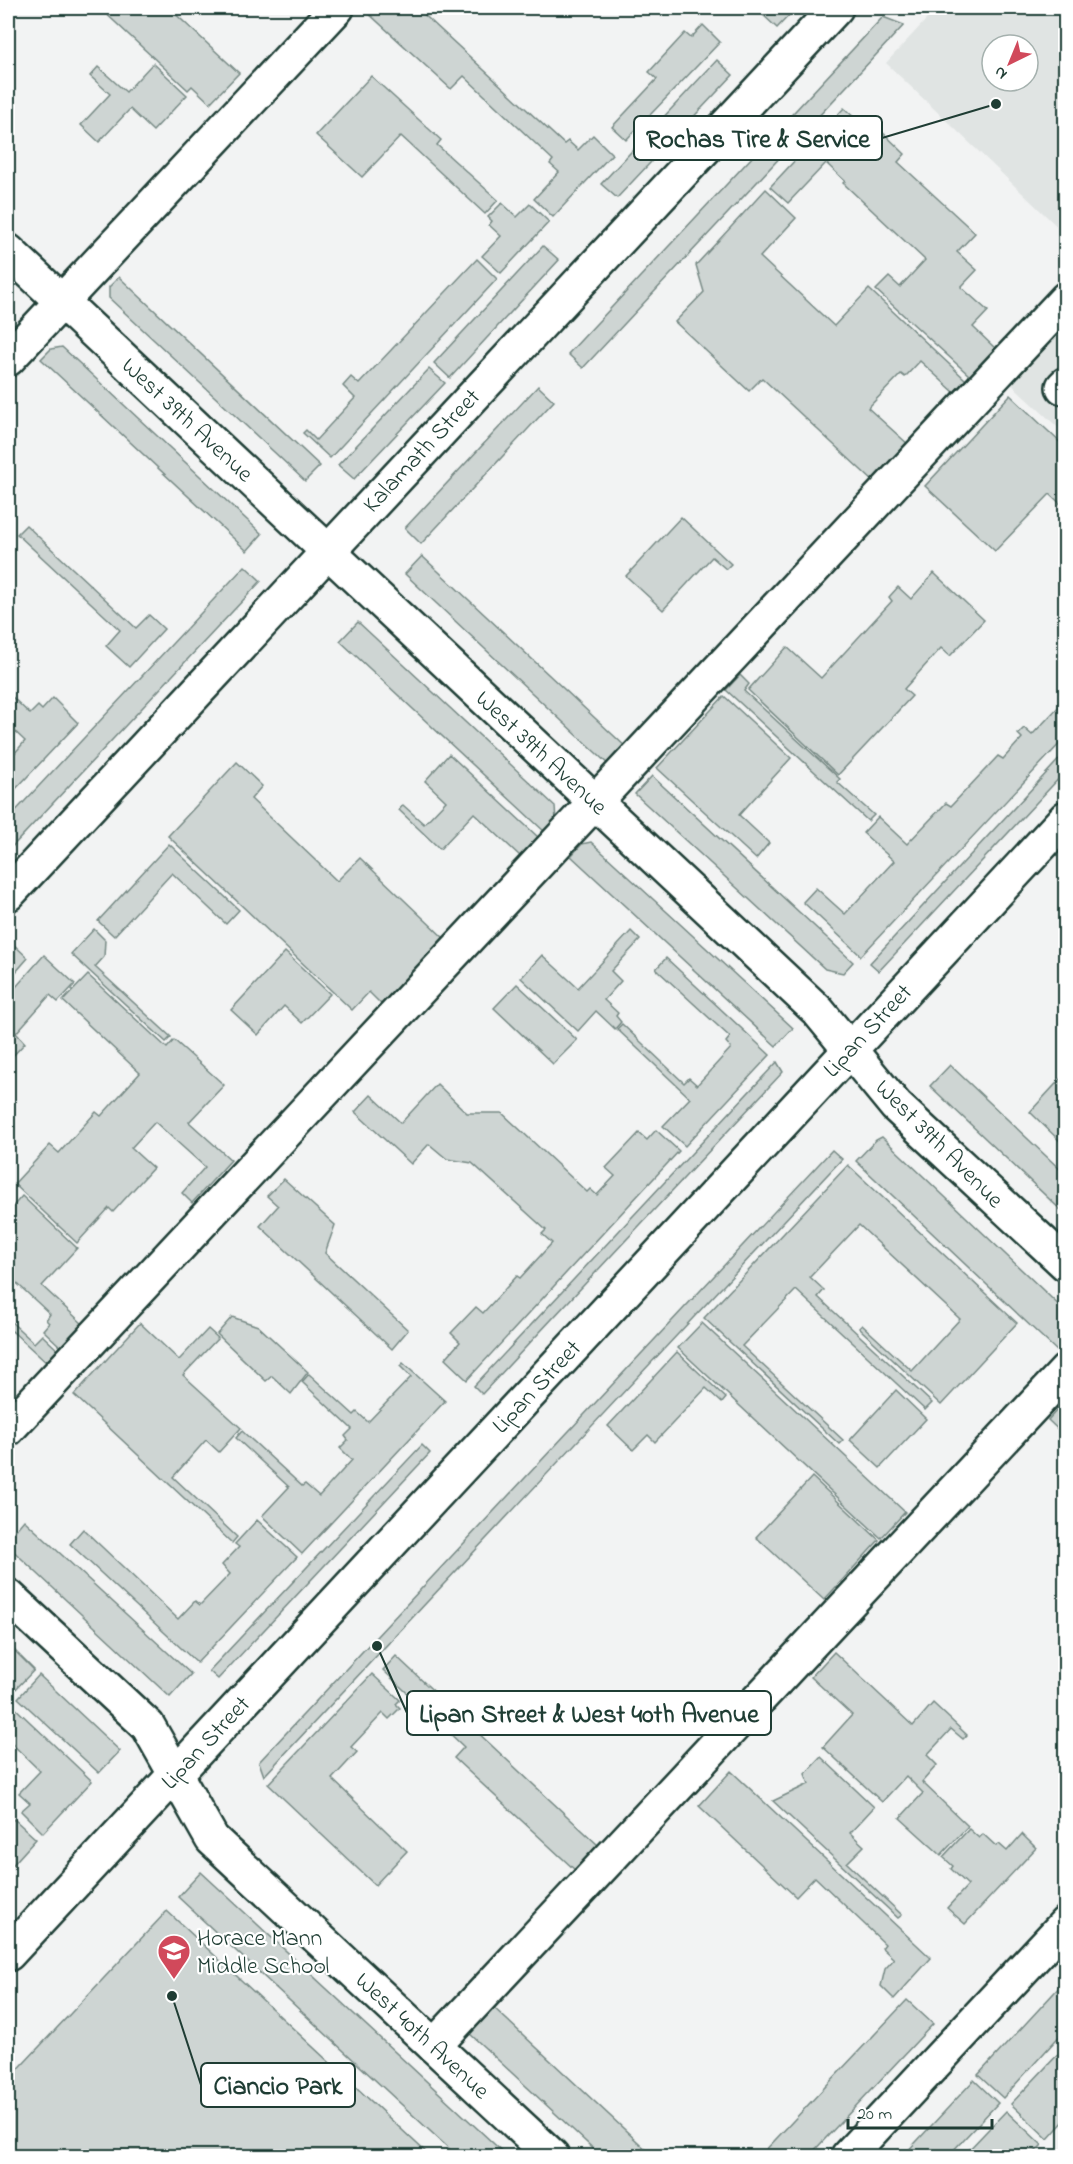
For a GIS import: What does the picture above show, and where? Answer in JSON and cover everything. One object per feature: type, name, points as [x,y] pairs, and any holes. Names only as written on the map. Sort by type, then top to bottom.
[{"type":"street","points":[[8,359],[337,8]]},
{"type":"street","name":"Kalamath Street","points":[[8,894],[836,8]]},
{"type":"street","name":"West 39th Avenue","points":[[8,251],[818,1011],[896,1106],[1065,1264]]},
{"type":"street","points":[[8,1429],[595,802],[1063,308]]},
{"type":"street","name":"Lipan Street","points":[[8,1954],[1065,818]]},
{"type":"street","points":[[434,2046],[1065,1371]]},
{"type":"street","name":"West 40th Avenue","points":[[8,1596],[148,1726],[212,1839],[552,2157]]},
{"type":"street","points":[[848,2157],[1065,1923]]},
{"type":"shaded area","points":[[100,8],[169,8],[239,73],[210,103],[192,86],[188,90]]},
{"type":"shaded area","points":[[370,8],[417,8],[564,144],[568,141],[578,150],[593,135],[612,154],[553,217],[534,199],[559,172],[550,164],[553,160],[464,76],[451,89],[366,11]]},
{"type":"shaded area","points":[[766,8],[796,8],[777,28],[761,13]]},
{"type":"shaded area","points":[[937,8],[1065,8],[1065,234],[886,63]]},
{"type":"shaded area","points":[[883,17],[904,25],[583,368],[568,354]]},
{"type":"shaded area","points":[[703,25],[720,42],[626,140],[612,127],[657,79],[649,72],[685,33],[691,38]]},
{"type":"shaded area","points":[[717,60],[733,75],[617,198],[601,184]]},
{"type":"shaded area","points":[[153,63],[187,95],[153,131],[130,109],[99,142],[81,125],[110,94],[90,76],[98,67],[126,92]]},
{"type":"shaded area","points":[[371,76],[441,140],[437,145],[498,200],[485,214],[401,136],[362,177],[316,135]]},
{"type":"shaded area","points":[[844,108],[870,132],[876,126],[905,154],[898,162],[975,233],[957,252],[977,270],[961,287],[988,311],[973,327],[996,349],[970,376],[876,290],[889,277],[900,287],[925,260],[843,183],[845,181],[826,163],[788,203],[770,187]]},
{"type":"shaded area","points":[[766,189],[796,218],[760,257],[834,326],[869,289],[966,380],[954,392],[920,361],[905,377],[901,374],[868,408],[909,445],[874,482],[762,378],[749,391],[675,322],[704,292],[696,265]]},
{"type":"shaded area","points":[[502,203],[517,217],[530,204],[549,222],[501,273],[482,256],[501,236],[489,225],[492,221],[488,217]]},
{"type":"shaded area","points":[[543,246],[559,260],[450,378],[434,363]]},
{"type":"shaded area","points":[[477,259],[497,279],[330,458],[303,433],[306,430],[316,440],[355,398],[343,386],[351,377],[359,384]]},
{"type":"shaded area","points":[[119,277],[320,466],[305,481],[109,298],[109,287]]},
{"type":"shaded area","points":[[1065,321],[1065,434],[1009,382]]},
{"type":"shaded area","points":[[62,347],[262,534],[247,551],[41,359],[51,349]]},
{"type":"shaded area","points":[[429,369],[445,383],[354,479],[338,465]]},
{"type":"shaded area","points":[[538,386],[554,401],[421,544],[405,528]]},
{"type":"shaded area","points":[[1010,395],[1065,447],[1065,508],[1050,494],[995,551],[925,486]]},
{"type":"shaded area","points":[[681,517],[731,564],[726,569],[712,557],[663,610],[626,576]]},
{"type":"shaded area","points":[[26,525],[136,628],[149,615],[164,629],[129,667],[106,646],[120,630],[17,534]]},
{"type":"shaded area","points":[[422,556],[628,749],[611,767],[405,574]]},
{"type":"shaded area","points":[[245,566],[261,581],[8,851],[8,819]]},
{"type":"shaded area","points":[[934,573],[984,620],[950,656],[941,648],[904,689],[912,696],[838,775],[748,690],[787,647],[821,678],[892,601],[889,597],[898,587],[911,599]]},
{"type":"shaded area","points":[[358,622],[555,806],[556,821],[546,833],[340,641]]},
{"type":"shaded area","points":[[740,675],[749,684],[744,691],[840,779],[837,782],[874,815],[868,821],[726,690]]},
{"type":"shaded area","points":[[8,693],[30,714],[38,706],[42,710],[53,698],[78,723],[11,794],[8,791],[8,761],[25,741],[8,725]]},
{"type":"shaded area","points":[[724,696],[791,758],[739,815],[769,843],[756,859],[657,768]]},
{"type":"shaded area","points":[[1065,700],[1065,738],[861,956],[803,902],[816,888],[845,914],[894,861],[863,833],[878,817],[907,844],[946,803],[951,806],[998,756],[1003,759],[1022,738],[1018,734],[1024,728],[1032,735]]},
{"type":"shaded area","points":[[1065,753],[1065,772],[879,971],[870,963]]},
{"type":"shaded area","points":[[449,754],[538,837],[520,856],[474,813],[440,849],[399,810],[403,805],[424,824],[446,801],[425,781]]},
{"type":"shaded area","points":[[237,762],[262,786],[251,799],[337,881],[360,858],[445,939],[382,1005],[369,992],[352,1010],[168,836]]},
{"type":"shaded area","points":[[652,776],[853,962],[843,973],[825,969],[635,794]]},
{"type":"shaded area","points":[[591,842],[793,1028],[776,1046],[571,856],[582,844]]},
{"type":"shaded area","points":[[169,844],[239,910],[226,924],[172,873],[114,936],[98,921]]},
{"type":"shaded area","points":[[94,929],[105,940],[104,957],[95,967],[171,1037],[166,1042],[71,954]]},
{"type":"shaded area","points":[[631,931],[640,940],[611,971],[621,981],[604,1000],[618,1013],[616,1016],[621,1022],[615,1029],[596,1011],[578,1031],[521,978],[542,955],[578,988]]},
{"type":"shaded area","points":[[12,943],[28,958],[8,981],[8,949]]},
{"type":"shaded area","points":[[285,952],[330,994],[302,1023],[284,1006],[258,1035],[231,1010]]},
{"type":"shaded area","points":[[44,955],[75,984],[58,1002],[50,995],[16,1033],[25,1043],[8,1061],[8,996]]},
{"type":"shaded area","points":[[666,958],[770,1055],[685,1146],[663,1126],[690,1098],[617,1029],[622,1024],[684,1083],[689,1078],[697,1085],[731,1048],[726,1042],[730,1037],[656,969]]},
{"type":"shaded area","points":[[88,975],[167,1048],[174,1040],[224,1085],[189,1122],[231,1160],[192,1203],[182,1193],[205,1167],[155,1122],[131,1148],[153,1168],[113,1212],[109,1208],[77,1243],[14,1184],[50,1145],[59,1153],[96,1112],[101,1116],[140,1073],[63,1001]]},
{"type":"shaded area","points":[[517,984],[577,1040],[553,1064],[494,1008]]},
{"type":"shaded area","points":[[777,1062],[783,1072],[482,1394],[474,1386]]},
{"type":"shaded area","points":[[950,1065],[1065,1174],[1065,1214],[930,1086]]},
{"type":"shaded area","points":[[1065,1074],[1065,1146],[1030,1112]]},
{"type":"shaded area","points":[[437,1084],[467,1113],[502,1113],[587,1192],[590,1189],[597,1195],[615,1176],[606,1168],[639,1133],[647,1140],[656,1130],[679,1151],[467,1380],[445,1359],[460,1342],[451,1333],[476,1307],[483,1313],[552,1243],[542,1234],[546,1230],[472,1163],[447,1159],[429,1144],[411,1164],[355,1112],[371,1095],[401,1123]]},
{"type":"shaded area","points":[[882,1137],[1065,1311],[1065,1346],[1059,1353],[856,1161],[876,1140]]},
{"type":"shaded area","points":[[832,1150],[842,1159],[264,1776],[259,1762]]},
{"type":"shaded area","points":[[848,1165],[1017,1323],[941,1405],[859,1328],[862,1325],[912,1371],[960,1319],[859,1225],[810,1277],[824,1290],[818,1297],[932,1403],[925,1410],[796,1290],[742,1346],[843,1440],[839,1444],[704,1318]]},
{"type":"shaded area","points":[[284,1179],[335,1225],[325,1253],[408,1330],[392,1349],[260,1226],[278,1206],[267,1196]]},
{"type":"shaded area","points":[[22,1196],[77,1248],[42,1286],[84,1325],[62,1348],[43,1330],[49,1323],[46,1320],[50,1314],[8,1275],[8,1212]]},
{"type":"shaded area","points":[[232,1317],[258,1326],[308,1372],[291,1394],[272,1376],[266,1381],[217,1334]]},
{"type":"shaded area","points":[[8,1319],[34,1343],[42,1335],[60,1352],[48,1364],[12,1331],[8,1336]]},
{"type":"shaded area","points":[[140,1323],[179,1360],[208,1329],[218,1338],[183,1375],[241,1428],[219,1452],[206,1440],[173,1477],[237,1537],[232,1543],[74,1395]]},
{"type":"shaded area","points":[[702,1323],[905,1512],[881,1538],[678,1348]]},
{"type":"shaded area","points":[[677,1352],[726,1398],[722,1403],[706,1388],[655,1442],[648,1435],[633,1450],[608,1426]]},
{"type":"shaded area","points":[[403,1363],[445,1401],[302,1554],[262,1516],[289,1487],[236,1438],[242,1431],[302,1486],[305,1484],[319,1496],[352,1460],[340,1448],[348,1440],[345,1436],[352,1429],[302,1382],[309,1374],[354,1415],[357,1412],[368,1422],[411,1377],[400,1366]]},
{"type":"shaded area","points":[[896,1390],[926,1419],[880,1468],[850,1440]]},
{"type":"shaded area","points":[[1065,1401],[1065,1436],[1048,1420]]},
{"type":"shaded area","points":[[422,1445],[430,1453],[218,1679],[209,1671]]},
{"type":"shaded area","points":[[812,1477],[879,1540],[824,1600],[756,1537]]},
{"type":"shaded area","points":[[24,1520],[191,1674],[170,1697],[8,1546],[8,1539]]},
{"type":"shaded area","points":[[257,1520],[297,1557],[197,1663],[70,1544],[83,1529],[178,1619],[195,1601],[200,1605],[230,1574],[222,1565],[239,1547],[235,1544]]},
{"type":"shaded area","points":[[8,1644],[34,1670],[12,1693],[8,1689]]},
{"type":"shaded area","points":[[834,1652],[913,1726],[933,1703],[967,1735],[963,1739],[951,1729],[927,1755],[937,1765],[922,1782],[968,1826],[941,1855],[900,1818],[923,1793],[906,1776],[882,1802],[823,1747],[852,1715],[811,1677]]},
{"type":"shaded area","points":[[396,1656],[598,1845],[575,1870],[454,1758],[464,1747],[383,1670]]},
{"type":"shaded area","points":[[372,1674],[400,1700],[396,1704],[400,1708],[389,1719],[383,1713],[351,1747],[357,1752],[332,1779],[407,1851],[375,1885],[268,1784]]},
{"type":"shaded area","points":[[39,1675],[120,1751],[99,1773],[18,1698]]},
{"type":"shaded area","points":[[11,1704],[92,1781],[43,1833],[21,1811],[30,1803],[19,1793],[40,1771],[8,1740],[8,1708]]},
{"type":"shaded area","points":[[821,1757],[874,1807],[850,1833],[864,1846],[847,1863],[902,1915],[898,1918],[773,1801],[809,1784],[805,1774]]},
{"type":"shaded area","points":[[731,1771],[931,1958],[894,1999],[881,1986],[885,1969],[894,1959],[882,1948],[885,1944],[815,1877],[796,1897],[699,1806]]},
{"type":"shaded area","points":[[14,1819],[36,1839],[8,1870],[8,1823]]},
{"type":"shaded area","points":[[969,1829],[979,1838],[983,1834],[996,1846],[999,1844],[1007,1851],[1022,1834],[1036,1848],[965,1924],[947,1908],[968,1885],[951,1869],[953,1866],[943,1857]]},
{"type":"shaded area","points":[[201,1872],[507,2156],[457,2156],[178,1897]]},
{"type":"shaded area","name":"Horace Mann Middle School","points":[[167,1911],[430,2156],[8,2156],[8,2080]]},
{"type":"shaded area","points":[[1065,1981],[1065,2030],[1003,2098],[978,2075]]},
{"type":"shaded area","points":[[907,2000],[933,2024],[809,2156],[760,2156]]},
{"type":"shaded area","points":[[493,2007],[653,2156],[601,2156],[469,2033]]},
{"type":"shaded area","points":[[1065,2047],[1065,2120],[1048,2139],[1011,2104]]},
{"type":"shaded area","points":[[974,2080],[998,2103],[948,2156],[903,2156]]},
{"type":"shaded area","points":[[1006,2111],[1042,2145],[1031,2156],[963,2156]]},
{"type":"place","name":"Rochas Tire & Service","points":[[996,104]]},
{"type":"place","name":"Lipan Street & West 40th Avenue","points":[[377,1646]]},
{"type":"place","name":"Horace Mann Middle School","points":[[174,1980]]},
{"type":"place","name":"Ciancio Park","points":[[172,1996]]}]
